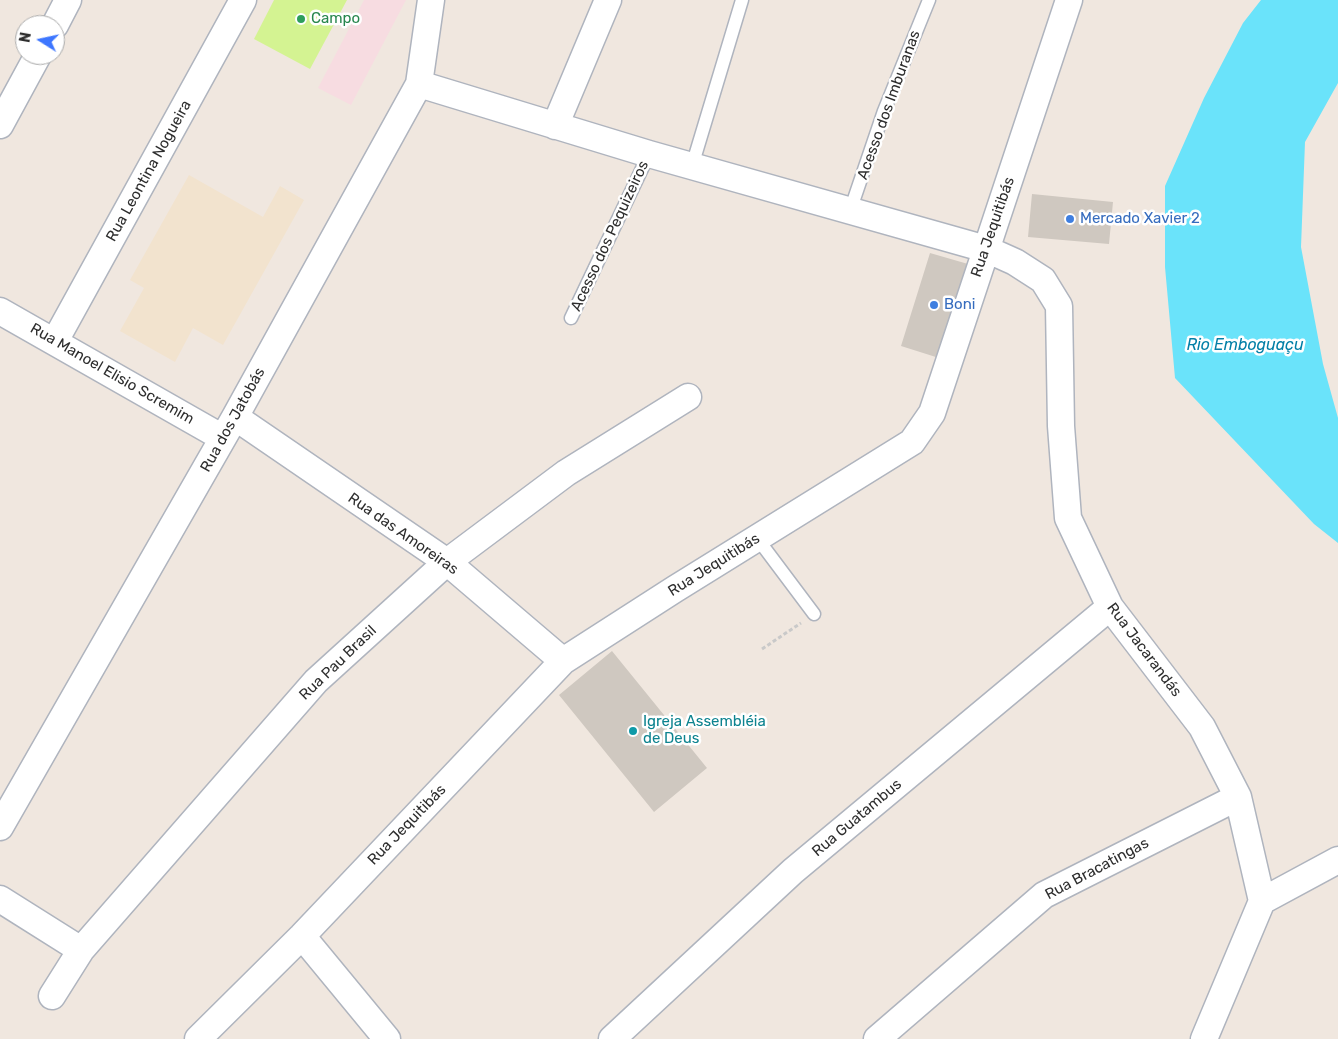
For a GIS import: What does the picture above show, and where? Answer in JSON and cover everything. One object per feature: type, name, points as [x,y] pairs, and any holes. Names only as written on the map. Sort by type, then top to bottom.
[{"type":"street","points":[[60,15],[68,0]]},
{"type":"street","name":"Rua Leontina Nogueira","points":[[55,342],[243,0]]},
{"type":"street","name":"Rua dos Jatobás","points":[[0,827],[229,427],[419,84],[431,0]]},
{"type":"street","points":[[555,126],[608,0]]},
{"type":"street","name":"Rua Jequitibás","points":[[198,1039],[302,936],[563,662],[912,442],[932,412],[1069,0]]},
{"type":"street","points":[[0,124],[32,65]]},
{"type":"street","name":"Rua Jacarandás","points":[[419,84],[649,154],[986,249],[1015,262],[1043,280],[1059,306],[1061,426],[1068,518],[1110,607],[1202,727],[1238,797],[1262,901]]},
{"type":"street","name":"Rua Manoel Elisio Scremim","points":[[0,311],[55,342],[229,427]]},
{"type":"street","name":"Rua Pau Brasil","points":[[52,996],[81,950],[316,681],[447,562],[566,472],[688,397]]},
{"type":"street","name":"Rua das Amoreiras","points":[[229,427],[447,562],[563,662]]},
{"type":"street","name":"Rua Guatambus","points":[[612,1039],[793,871],[1110,607]]},
{"type":"street","name":"Rua Bracatingas","points":[[877,1039],[1044,895],[1238,797]]},
{"type":"street","points":[[1204,1039],[1262,901],[1338,860]]},
{"type":"street","points":[[0,899],[81,950]]},
{"type":"street","points":[[302,936],[386,1039]]},
{"type":"lane","points":[[692,166],[742,0]]},
{"type":"lane","name":"Acesso dos Imburanas","points":[[850,211],[884,111],[929,0]]},
{"type":"lane","name":"Acesso dos Pequizeiros","points":[[571,318],[649,154]]},
{"type":"lane","points":[[757,538],[814,614]]},
{"type":"path","points":[[762,648],[814,614]]},
{"type":"shaded area","points":[[364,0],[406,0],[351,105],[318,88]]},
{"type":"shaded area","points":[[189,175],[263,217],[280,186],[304,200],[223,345],[193,328],[175,362],[120,331],[144,288],[130,280]]},
{"type":"green space","name":"Campo","points":[[274,0],[347,0],[310,69],[254,39]]},
{"type":"water","name":"Rio Emboguaçu","points":[[1261,0],[1338,0],[1338,83],[1305,142],[1301,247],[1323,364],[1338,418],[1338,543],[1314,524],[1175,378],[1165,267],[1165,186],[1204,98],[1243,23]]},
{"type":"building","name":"Mercado Xavier 2","points":[[1032,194],[1113,202],[1109,244],[1028,237]]},
{"type":"building","name":"Boni","points":[[930,253],[968,264],[939,358],[901,346]]},
{"type":"building","name":"Igreja Assembléia de Deus","points":[[612,651],[707,768],[654,812],[559,695]]},
{"type":"place","name":"Campo","points":[[301,19]]},
{"type":"place","name":"Mercado Xavier 2","points":[[1070,219]]},
{"type":"place","name":"Boni","points":[[934,305]]},
{"type":"place","name":"Igreja Assembléia de Deus","points":[[633,731]]}]
